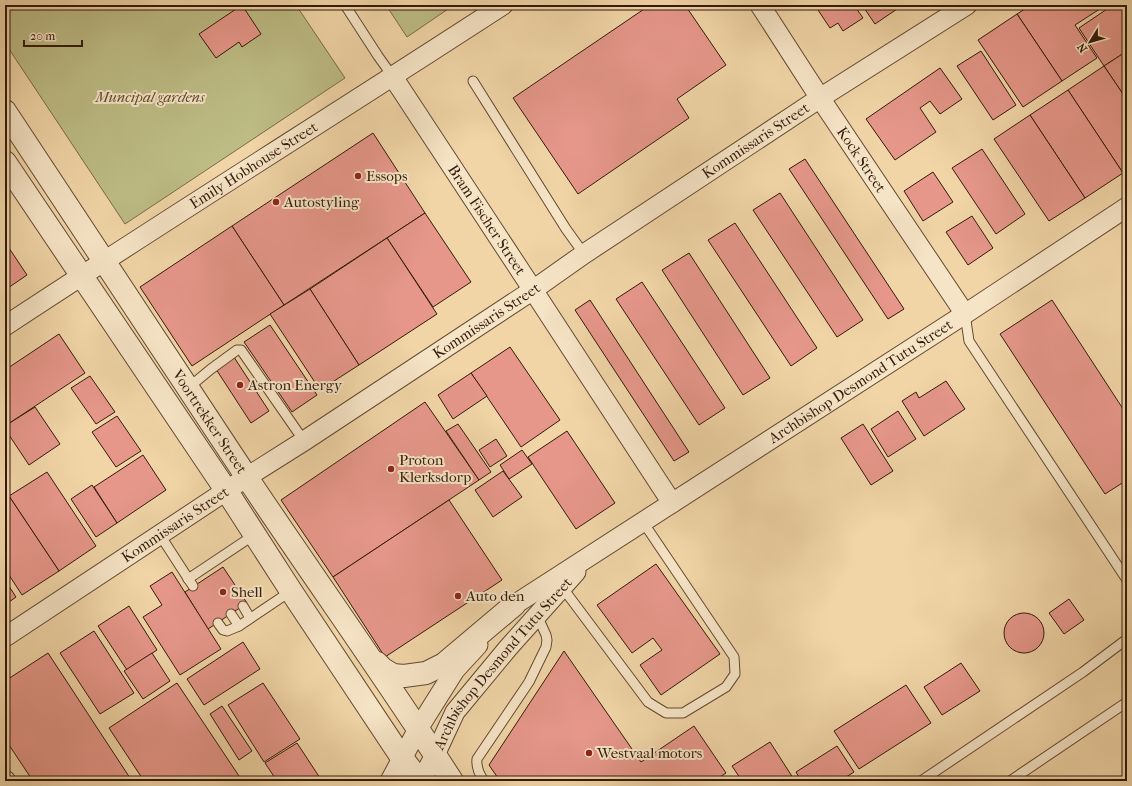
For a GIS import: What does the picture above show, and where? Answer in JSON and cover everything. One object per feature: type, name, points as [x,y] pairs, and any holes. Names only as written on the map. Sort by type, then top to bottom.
[{"type":"street","name":"Emily Hobhouse Street","points":[[5,326],[503,5]]},
{"type":"street","name":"Kock Street","points":[[760,5],[820,98],[965,314]]},
{"type":"street","name":"Kommissaris Street","points":[[5,637],[226,490],[304,441],[533,290],[584,254],[820,98],[967,5]]},
{"type":"street","name":"Bram Fischer Street","points":[[393,77],[672,504]]},
{"type":"street","name":"Voortrekker Street","points":[[5,111],[246,477],[371,658],[452,781]]},
{"type":"street","name":"Voortrekker Street","points":[[5,162],[226,490],[254,535],[402,758],[421,781]]},
{"type":"street","name":"Archbishop Desmond Tutu Street","points":[[390,781],[418,729],[455,670],[514,605],[965,314],[1127,207]]},
{"type":"street","name":"Archbishop Desmond Tutu Street","points":[[421,781],[455,712],[508,648],[593,553]]},
{"type":"street","points":[[371,658],[382,669],[393,675],[404,676],[426,673],[444,664],[514,605]]},
{"type":"lane","points":[[345,5],[393,77]]},
{"type":"lane","points":[[473,81],[566,229],[584,254]]},
{"type":"lane","points":[[965,314],[969,341],[1127,580]]},
{"type":"lane","points":[[188,388],[211,368],[237,350],[241,350],[304,441]]},
{"type":"lane","points":[[562,587],[648,702],[666,713],[683,712],[726,687],[735,674],[734,657],[642,522]]},
{"type":"lane","points":[[160,535],[191,583],[216,566],[254,535]]},
{"type":"lane","points":[[218,622],[225,631],[239,626],[291,591]]},
{"type":"lane","points":[[243,606],[250,618]]},
{"type":"lane","points":[[231,614],[239,626]]},
{"type":"lane","points":[[484,781],[476,766],[477,759],[529,682],[546,647],[546,635],[537,615]]},
{"type":"lane","points":[[921,781],[1083,672],[1127,639]]},
{"type":"lane","points":[[1010,781],[1127,702]]},
{"type":"green space","name":"Muncipal gardens","points":[[5,5],[296,5],[345,78],[125,224],[5,43]]},
{"type":"green space","points":[[386,5],[454,5],[407,37]]},
{"type":"building","points":[[242,5],[261,34],[242,47],[239,42],[216,58],[199,34]]},
{"type":"building","points":[[650,5],[685,5],[726,65],[677,99],[689,118],[578,194],[513,98]]},
{"type":"building","points":[[819,5],[854,5],[863,18],[843,31],[838,23],[830,28],[816,7]]},
{"type":"building","points":[[862,5],[903,5],[875,24]]},
{"type":"building","points":[[1031,5],[1106,5],[1075,25],[1097,58],[1062,81],[1017,14]]},
{"type":"building","points":[[1113,5],[1123,5],[1127,11],[1127,51],[1104,66],[1079,28]]},
{"type":"building","points":[[1017,14],[1062,81],[1023,107],[978,40]]},
{"type":"building","points":[[981,51],[1016,105],[993,120],[957,66]]},
{"type":"building","points":[[1127,51],[1127,100],[1104,66]]},
{"type":"building","points":[[1104,66],[1127,100],[1127,170],[1123,173],[1068,90]]},
{"type":"building","points":[[940,68],[962,99],[940,114],[930,101],[920,108],[936,132],[895,160],[866,119]]},
{"type":"building","points":[[1068,90],[1123,173],[1085,198],[1030,115]]},
{"type":"building","points":[[1030,115],[1085,198],[1049,221],[994,139]]},
{"type":"building","points":[[373,133],[425,213],[284,305],[232,226]]},
{"type":"building","points":[[982,149],[1025,214],[996,234],[952,168]]},
{"type":"building","points":[[805,159],[904,309],[888,319],[789,169]]},
{"type":"building","points":[[933,172],[953,202],[923,221],[904,191]]},
{"type":"building","points":[[780,193],[863,320],[837,337],[753,210]]},
{"type":"building","points":[[425,213],[471,282],[433,307],[387,238]]},
{"type":"building","points":[[972,216],[993,248],[968,265],[946,232]]},
{"type":"building","points":[[735,223],[817,348],[791,366],[708,240]]},
{"type":"building","points":[[232,226],[284,305],[192,366],[140,287]]},
{"type":"building","points":[[387,238],[437,314],[359,365],[310,289]]},
{"type":"building","points":[[5,242],[27,275],[5,290]]},
{"type":"building","points":[[689,253],[770,378],[743,395],[662,270]]},
{"type":"building","points":[[642,282],[725,408],[699,425],[616,299]]},
{"type":"building","points":[[310,289],[359,365],[320,390],[270,314]]},
{"type":"building","points":[[590,300],[689,452],[674,461],[575,310]]},
{"type":"building","points":[[1052,300],[1127,415],[1127,480],[1105,494],[1000,334]]},
{"type":"building","points":[[270,325],[317,395],[292,412],[244,342]]},
{"type":"building","points":[[59,334],[85,373],[5,426],[5,370]]},
{"type":"building","points":[[510,347],[560,420],[521,447],[471,373]]},
{"type":"building","points":[[230,351],[269,411],[251,423],[212,363]]},
{"type":"building","points":[[471,373],[487,396],[453,419],[438,395]]},
{"type":"building","points":[[90,376],[115,412],[96,424],[71,388]]},
{"type":"building","points":[[946,381],[965,409],[924,436],[902,401],[916,392],[919,398]]},
{"type":"building","points":[[425,402],[479,480],[333,577],[281,500]]},
{"type":"building","points":[[35,407],[60,444],[29,465],[5,429],[5,426]]},
{"type":"building","points":[[898,411],[916,439],[888,457],[871,429]]},
{"type":"building","points":[[117,416],[141,451],[116,467],[92,432]]},
{"type":"building","points":[[458,424],[491,472],[479,480],[446,431]]},
{"type":"building","points":[[863,424],[893,471],[871,485],[841,438]]},
{"type":"building","points":[[567,431],[615,503],[576,529],[528,457]]},
{"type":"building","points":[[496,439],[507,456],[490,467],[479,450]]},
{"type":"building","points":[[522,450],[532,464],[509,479],[500,465]]},
{"type":"building","points":[[143,455],[166,490],[117,523],[94,487]]},
{"type":"building","points":[[503,471],[522,497],[493,517],[475,490]]},
{"type":"building","points":[[47,472],[96,546],[59,571],[9,496]]},
{"type":"building","points":[[92,485],[117,523],[96,537],[71,499]]},
{"type":"building","points":[[9,496],[59,571],[22,595],[5,569],[5,499]]},
{"type":"building","points":[[449,500],[502,580],[385,657],[333,577]]},
{"type":"building","points":[[656,564],[720,654],[661,695],[640,665],[662,650],[653,638],[632,653],[597,605]]},
{"type":"building","points":[[223,567],[247,603],[208,629],[185,592]]},
{"type":"building","points":[[172,572],[221,649],[180,675],[143,617],[162,605],[150,586]]},
{"type":"building","points":[[5,580],[16,597],[5,605]]},
{"type":"building","points":[[1069,599],[1084,620],[1064,634],[1049,613]]},
{"type":"building","points":[[129,606],[157,650],[127,670],[98,626]]},
{"type":"building","points":[[1020,613],[1028,613],[1035,616],[1041,622],[1044,633],[1041,644],[1035,650],[1028,653],[1020,653],[1013,650],[1007,644],[1004,637],[1004,629],[1007,622],[1013,616]]},
{"type":"building","points":[[94,631],[134,693],[100,714],[60,653]]},
{"type":"building","points":[[243,642],[260,669],[204,705],[187,679]]},
{"type":"building","points":[[564,651],[641,762],[694,726],[726,773],[714,781],[500,781],[489,765]]},
{"type":"building","points":[[48,653],[132,781],[33,781],[5,739],[5,681]]},
{"type":"building","points":[[152,653],[170,681],[143,699],[124,671]]},
{"type":"building","points":[[961,663],[980,691],[942,715],[924,687]]},
{"type":"building","points":[[177,683],[241,779],[237,781],[144,781],[109,728]]},
{"type":"building","points":[[263,683],[300,739],[264,762],[228,705]]},
{"type":"building","points":[[906,685],[931,723],[859,769],[834,731]]},
{"type":"building","points":[[222,706],[252,751],[239,760],[210,714]]},
{"type":"building","points":[[770,742],[795,781],[742,781],[732,766]]},
{"type":"building","points":[[297,743],[322,781],[271,781],[275,778],[265,763]]},
{"type":"building","points":[[837,746],[854,772],[840,781],[801,781],[796,772]]},
{"type":"place","name":"Essops","points":[[358,176]]},
{"type":"place","name":"Autostyling","points":[[276,202]]},
{"type":"place","name":"Astron Energy","points":[[240,385]]},
{"type":"place","name":"Proton Klerksdorp","points":[[391,469]]},
{"type":"place","name":"Shell","points":[[223,592]]},
{"type":"place","name":"Auto den","points":[[458,596]]},
{"type":"place","name":"Westvaal motors","points":[[589,753]]}]
